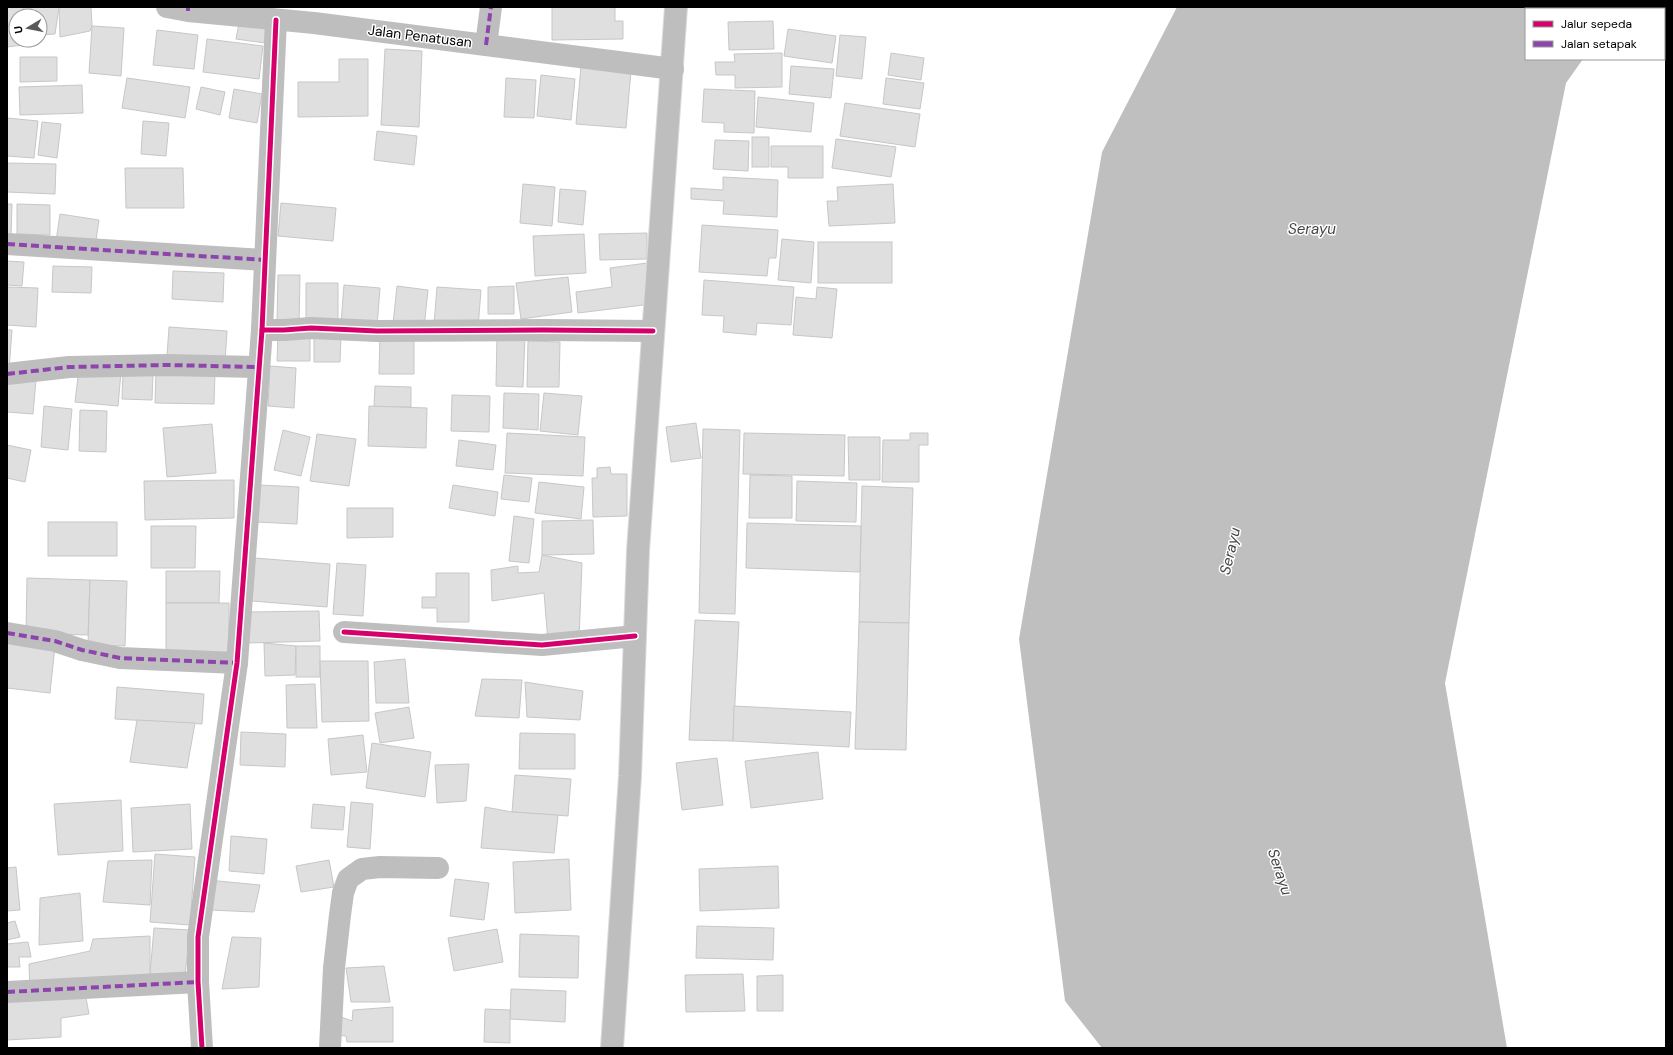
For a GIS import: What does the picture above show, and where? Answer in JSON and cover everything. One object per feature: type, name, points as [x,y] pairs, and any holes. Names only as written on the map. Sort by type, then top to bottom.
[{"type":"street","name":"Jalan Penatusan","points":[[167,7],[276,20],[315,15],[486,45],[673,69]]},
{"type":"street","points":[[486,45],[491,7]]},
{"type":"street","points":[[612,1048],[630,776],[638,551],[673,69],[676,7]]},
{"type":"street","points":[[202,1048],[198,982],[198,937],[237,663],[258,367],[262,330],[276,20]]},
{"type":"street","points":[[7,244],[265,260]]},
{"type":"street","points":[[262,330],[311,328],[377,331],[653,331]]},
{"type":"street","points":[[7,374],[69,367],[167,365],[258,367]]},
{"type":"street","points":[[344,632],[542,645],[635,636]]},
{"type":"street","points":[[7,633],[55,641],[82,650],[120,658],[237,663]]},
{"type":"street","points":[[330,1048],[334,968],[343,893],[348,879],[362,870],[374,868],[438,868]]},
{"type":"street","points":[[7,992],[198,982]]},
{"type":"water","name":"Serayu","points":[[1177,7],[1619,7],[1525,8],[1525,60],[1582,60],[1566,83],[1445,683],[1507,1048],[1102,1048],[1065,1001],[1019,639],[1102,152]]},
{"type":"building","points":[[7,7],[23,7],[8,8],[7,47]]},
{"type":"building","points":[[59,7],[55,34],[48,34],[48,8],[23,8]]},
{"type":"building","points":[[59,7],[91,7],[92,26],[90,31],[60,37]]},
{"type":"building","points":[[552,7],[615,7],[615,21],[623,21],[623,39],[552,40]]},
{"type":"building","points":[[240,18],[268,22],[265,43],[236,39]]},
{"type":"building","points":[[773,21],[774,49],[729,50],[728,22]]},
{"type":"building","points":[[92,26],[124,28],[121,76],[89,73]]},
{"type":"building","points":[[788,29],[836,36],[832,63],[784,56]]},
{"type":"building","points":[[157,30],[198,35],[194,69],[153,65]]},
{"type":"building","points":[[840,35],[866,37],[862,79],[836,76]]},
{"type":"building","points":[[207,39],[263,46],[259,79],[203,72]]},
{"type":"building","points":[[385,49],[422,51],[419,127],[381,125]]},
{"type":"building","points":[[782,53],[782,87],[735,88],[735,75],[716,75],[715,62],[735,62],[734,54]]},
{"type":"building","points":[[891,53],[924,58],[921,80],[888,75]]},
{"type":"building","points":[[20,57],[57,57],[57,81],[20,82]]},
{"type":"building","points":[[339,59],[368,59],[368,116],[298,117],[298,82],[339,82]]},
{"type":"building","points":[[581,66],[631,71],[626,128],[576,124]]},
{"type":"building","points":[[791,66],[834,69],[831,98],[789,94]]},
{"type":"building","points":[[541,75],[575,79],[571,120],[537,116]]},
{"type":"building","points":[[127,78],[190,87],[185,118],[122,108]]},
{"type":"building","points":[[506,78],[536,80],[534,118],[504,117]]},
{"type":"building","points":[[886,78],[924,83],[920,109],[883,104]]},
{"type":"building","points":[[82,85],[83,113],[20,115],[19,87]]},
{"type":"building","points":[[201,87],[225,92],[220,115],[196,109]]},
{"type":"building","points":[[234,89],[262,94],[257,123],[229,118]]},
{"type":"building","points":[[704,89],[755,91],[754,133],[724,132],[724,123],[702,122]]},
{"type":"building","points":[[758,97],[814,103],[811,132],[756,127]]},
{"type":"building","points":[[845,103],[920,114],[915,147],[840,136]]},
{"type":"building","points":[[7,118],[38,121],[34,158],[7,156]]},
{"type":"building","points":[[143,121],[169,123],[166,156],[141,154]]},
{"type":"building","points":[[42,122],[61,124],[57,158],[38,155]]},
{"type":"building","points":[[377,131],[417,136],[414,165],[374,160]]},
{"type":"building","points":[[752,137],[769,137],[769,167],[752,167]]},
{"type":"building","points":[[836,139],[896,147],[891,177],[832,168]]},
{"type":"building","points":[[715,140],[749,141],[748,171],[713,169]]},
{"type":"building","points":[[771,146],[823,146],[823,178],[788,178],[788,167],[771,167]]},
{"type":"building","points":[[7,163],[56,164],[55,194],[7,192]]},
{"type":"building","points":[[125,168],[183,168],[184,208],[126,208]]},
{"type":"building","points":[[723,177],[778,180],[777,217],[723,214],[724,201],[691,199],[691,188],[723,190]]},
{"type":"building","points":[[523,184],[555,187],[552,226],[520,223]]},
{"type":"building","points":[[893,184],[895,223],[829,226],[827,201],[838,201],[837,187]]},
{"type":"building","points":[[560,189],[586,191],[583,225],[558,222]]},
{"type":"building","points":[[281,203],[336,208],[333,241],[278,236]]},
{"type":"building","points":[[7,204],[12,204],[11,237],[7,237]]},
{"type":"building","points":[[17,204],[50,205],[50,235],[17,234]]},
{"type":"building","points":[[60,214],[99,220],[95,247],[56,241]]},
{"type":"building","points":[[702,225],[778,230],[776,258],[769,258],[767,276],[699,272]]},
{"type":"building","points":[[647,233],[647,259],[600,260],[599,234]]},
{"type":"building","points":[[584,234],[586,273],[535,276],[533,236]]},
{"type":"building","points":[[782,239],[814,242],[811,283],[778,280]]},
{"type":"building","points":[[818,242],[892,242],[892,283],[818,283]]},
{"type":"building","points":[[7,261],[24,262],[22,286],[7,285]]},
{"type":"building","points":[[647,263],[652,304],[578,313],[576,292],[612,287],[610,268]]},
{"type":"building","points":[[53,266],[92,267],[91,293],[52,292]]},
{"type":"building","points":[[173,271],[224,273],[223,302],[172,299]]},
{"type":"building","points":[[278,275],[300,275],[299,323],[277,322]]},
{"type":"building","points":[[568,277],[572,312],[521,319],[516,283]]},
{"type":"building","points":[[704,280],[794,287],[791,325],[757,323],[756,335],[723,332],[724,316],[702,315]]},
{"type":"building","points":[[306,283],[338,283],[338,323],[306,322]]},
{"type":"building","points":[[344,285],[380,288],[377,326],[341,323]]},
{"type":"building","points":[[397,286],[428,290],[424,328],[393,324]]},
{"type":"building","points":[[514,286],[514,314],[488,314],[488,287]]},
{"type":"building","points":[[7,287],[38,288],[36,327],[7,325]]},
{"type":"building","points":[[437,287],[481,290],[478,328],[434,324]]},
{"type":"building","points":[[817,287],[837,289],[832,338],[793,335],[796,297],[816,299]]},
{"type":"building","points":[[169,327],[227,331],[225,361],[167,356]]},
{"type":"building","points":[[7,330],[12,330],[9,370],[7,370]]},
{"type":"building","points":[[278,333],[310,334],[310,361],[277,361]]},
{"type":"building","points":[[380,333],[414,333],[414,374],[379,374]]},
{"type":"building","points":[[314,335],[341,335],[340,362],[314,362]]},
{"type":"building","points":[[497,335],[525,336],[523,387],[496,386]]},
{"type":"building","points":[[528,341],[560,342],[559,387],[527,387]]},
{"type":"building","points":[[270,366],[296,368],[294,408],[268,406]]},
{"type":"building","points":[[79,368],[121,372],[118,406],[75,402]]},
{"type":"building","points":[[156,370],[215,371],[214,404],[155,403]]},
{"type":"building","points":[[123,372],[153,374],[152,400],[122,399]]},
{"type":"building","points":[[7,378],[36,380],[33,414],[7,412]]},
{"type":"building","points":[[375,386],[411,387],[411,407],[374,407]]},
{"type":"building","points":[[504,393],[539,394],[538,430],[503,428]]},
{"type":"building","points":[[544,393],[582,396],[578,435],[540,431]]},
{"type":"building","points":[[452,395],[490,396],[489,432],[451,431]]},
{"type":"building","points":[[44,406],[72,409],[68,450],[41,447]]},
{"type":"building","points":[[369,406],[427,408],[426,448],[368,446]]},
{"type":"building","points":[[80,410],[107,411],[106,452],[79,451]]},
{"type":"building","points":[[696,423],[701,458],[671,462],[666,427]]},
{"type":"building","points":[[212,424],[216,473],[167,477],[163,428]]},
{"type":"building","points":[[703,429],[740,430],[735,614],[699,613]]},
{"type":"building","points":[[283,430],[310,437],[301,476],[274,470]]},
{"type":"building","points":[[507,433],[585,437],[583,476],[505,473]]},
{"type":"building","points":[[744,433],[845,435],[844,476],[743,474]]},
{"type":"building","points":[[910,433],[928,433],[928,445],[919,445],[919,482],[882,482],[883,440],[910,440]]},
{"type":"building","points":[[317,434],[356,439],[349,486],[310,481]]},
{"type":"building","points":[[848,437],[880,437],[880,480],[849,480]]},
{"type":"building","points":[[459,440],[496,445],[493,470],[456,466]]},
{"type":"building","points":[[7,445],[31,450],[25,482],[7,478]]},
{"type":"building","points":[[610,467],[611,474],[627,474],[627,516],[593,517],[592,478],[597,478],[597,468]]},
{"type":"building","points":[[504,475],[532,478],[529,502],[501,499]]},
{"type":"building","points":[[750,475],[792,476],[792,518],[749,518]]},
{"type":"building","points":[[234,480],[234,518],[145,520],[144,481]]},
{"type":"building","points":[[797,481],[857,483],[856,522],[796,521]]},
{"type":"building","points":[[539,482],[584,487],[581,519],[535,513]]},
{"type":"building","points":[[260,485],[299,487],[297,524],[257,522]]},
{"type":"building","points":[[453,485],[498,492],[495,516],[449,508]]},
{"type":"building","points":[[862,486],[913,488],[909,623],[859,622]]},
{"type":"building","points":[[347,508],[393,508],[393,537],[347,538]]},
{"type":"building","points":[[514,516],[534,519],[529,563],[509,561]]},
{"type":"building","points":[[593,520],[594,554],[542,555],[542,521]]},
{"type":"building","points":[[48,522],[117,522],[117,556],[48,556]]},
{"type":"building","points":[[747,523],[861,526],[860,572],[746,568]]},
{"type":"building","points":[[151,526],[196,526],[195,568],[151,568]]},
{"type":"building","points":[[542,555],[582,563],[579,640],[548,642],[544,593],[492,601],[491,570],[518,566],[518,573],[539,572]]},
{"type":"building","points":[[255,558],[330,564],[327,607],[252,601]]},
{"type":"building","points":[[337,563],[366,565],[363,616],[333,614]]},
{"type":"building","points":[[166,571],[220,571],[219,603],[166,603]]},
{"type":"building","points":[[436,573],[469,573],[469,622],[437,622],[437,608],[422,608],[422,597],[436,597]]},
{"type":"building","points":[[27,578],[90,580],[88,635],[26,633]]},
{"type":"building","points":[[90,580],[127,581],[125,646],[88,645]]},
{"type":"building","points":[[166,603],[229,603],[229,657],[166,657]]},
{"type":"building","points":[[319,611],[320,641],[248,643],[248,612]]},
{"type":"building","points":[[695,620],[739,622],[733,741],[689,740]]},
{"type":"building","points":[[859,622],[909,623],[906,750],[855,749]]},
{"type":"building","points":[[7,641],[55,646],[50,693],[7,688]]},
{"type":"building","points":[[264,643],[296,646],[295,675],[265,676]]},
{"type":"building","points":[[296,646],[320,646],[320,677],[296,677]]},
{"type":"building","points":[[405,659],[409,703],[376,703],[374,662]]},
{"type":"building","points":[[320,661],[368,661],[369,721],[322,722]]},
{"type":"building","points":[[482,679],[522,680],[519,718],[475,716]]},
{"type":"building","points":[[525,682],[583,691],[580,720],[527,717]]},
{"type":"building","points":[[315,684],[317,728],[287,728],[286,685]]},
{"type":"building","points":[[117,687],[204,694],[202,724],[115,719]]},
{"type":"building","points":[[734,706],[851,712],[849,747],[733,741]]},
{"type":"building","points":[[409,707],[414,738],[380,743],[375,713]]},
{"type":"building","points":[[137,720],[195,723],[187,768],[130,762]]},
{"type":"building","points":[[241,732],[286,734],[285,767],[240,765]]},
{"type":"building","points":[[520,733],[575,734],[575,769],[519,769]]},
{"type":"building","points":[[363,735],[367,772],[331,775],[328,739]]},
{"type":"building","points":[[372,743],[431,752],[425,797],[366,788]]},
{"type":"building","points":[[818,752],[823,799],[751,808],[745,761]]},
{"type":"building","points":[[717,758],[723,805],[682,810],[676,763]]},
{"type":"building","points":[[469,764],[466,801],[437,803],[435,765]]},
{"type":"building","points":[[515,775],[571,779],[568,816],[512,812]]},
{"type":"building","points":[[121,800],[123,851],[58,855],[54,804]]},
{"type":"building","points":[[351,802],[373,804],[370,849],[347,847]]},
{"type":"building","points":[[190,804],[192,849],[133,852],[131,808]]},
{"type":"building","points":[[313,804],[345,807],[343,830],[311,828]]},
{"type":"building","points":[[485,807],[512,812],[558,815],[554,853],[481,848]]},
{"type":"building","points":[[231,836],[267,839],[264,874],[229,871]]},
{"type":"building","points":[[155,854],[195,857],[190,925],[150,922]]},
{"type":"building","points":[[569,859],[571,910],[515,913],[513,862]]},
{"type":"building","points":[[152,860],[150,905],[103,902],[108,861]]},
{"type":"building","points":[[329,860],[334,887],[301,892],[296,866]]},
{"type":"building","points":[[778,866],[779,908],[700,911],[699,869]]},
{"type":"building","points":[[16,867],[20,910],[7,911],[7,868]]},
{"type":"building","points":[[455,879],[489,883],[484,920],[450,916]]},
{"type":"building","points":[[208,880],[260,885],[254,912],[210,910]]},
{"type":"building","points":[[80,893],[83,941],[39,945],[40,898]]},
{"type":"building","points":[[15,921],[20,937],[7,940],[7,923]]},
{"type":"building","points":[[697,926],[774,928],[773,960],[696,958]]},
{"type":"building","points":[[154,928],[190,930],[185,976],[150,974]]},
{"type":"building","points":[[497,929],[503,962],[454,971],[448,938]]},
{"type":"building","points":[[520,934],[579,936],[578,978],[519,977]]},
{"type":"building","points":[[150,936],[150,974],[30,991],[29,964],[90,951],[93,939]]},
{"type":"building","points":[[232,937],[261,938],[259,987],[222,989]]},
{"type":"building","points":[[28,942],[31,957],[19,957],[20,967],[7,967],[7,944]]},
{"type":"building","points":[[384,966],[390,1002],[351,1002],[346,968]]},
{"type":"building","points":[[743,974],[745,1011],[686,1012],[685,975]]},
{"type":"building","points":[[783,975],[783,1011],[757,1011],[757,976]]},
{"type":"building","points":[[511,989],[566,991],[565,1022],[510,1019]]},
{"type":"building","points":[[86,998],[89,1014],[61,1018],[61,1037],[7,1040],[7,1000]]},
{"type":"building","points":[[393,1007],[393,1042],[347,1042],[346,1036],[335,1035],[341,1017],[352,1021],[353,1010]]},
{"type":"building","points":[[485,1009],[510,1010],[510,1043],[484,1042]]},
{"type":"marked path","points":[[486,45],[491,7]]},
{"type":"marked path","points":[[7,244],[265,260]]},
{"type":"marked path","points":[[7,374],[69,367],[167,365],[258,367]]},
{"type":"marked path","points":[[7,633],[55,641],[82,650],[120,658],[237,663]]},
{"type":"marked path","points":[[7,992],[198,982]]},
{"type":"cycle path","points":[[202,1048],[198,982],[198,937],[237,663],[262,330],[276,20]]},
{"type":"cycle path","points":[[262,330],[311,328],[377,331],[653,331]]},
{"type":"cycle path","points":[[344,632],[542,645],[635,636]]}]
